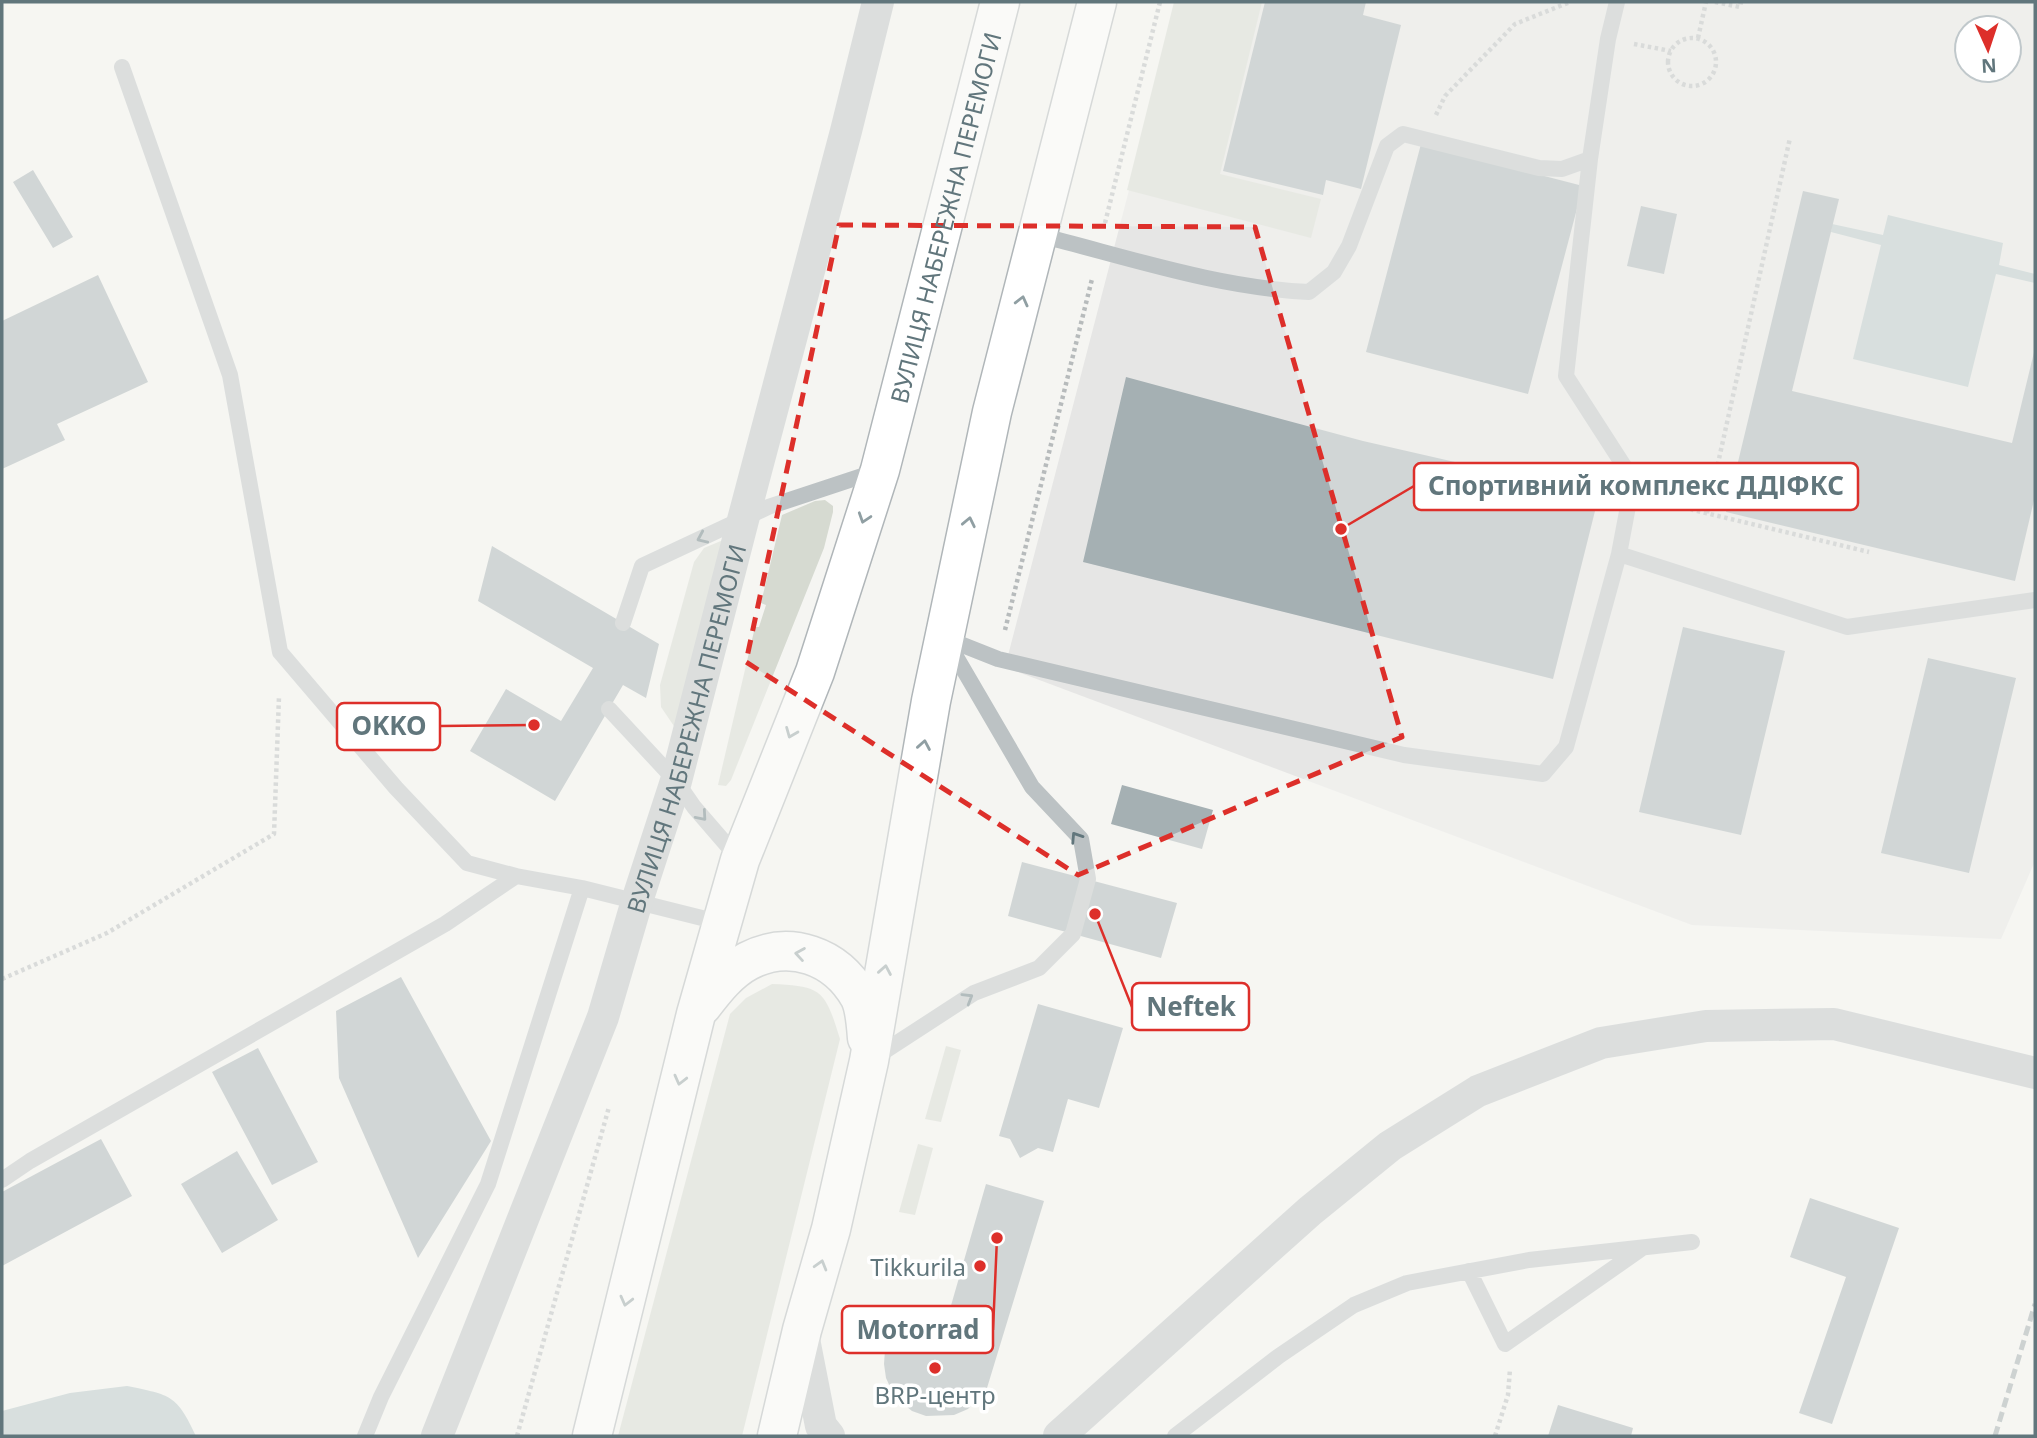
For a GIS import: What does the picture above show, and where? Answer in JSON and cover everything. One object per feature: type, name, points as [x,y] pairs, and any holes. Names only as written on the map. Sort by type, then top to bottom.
[{"type":"main road","name":"ВУЛИЦЯ НАБЕРЕЖНА ПЕРЕМОГИ","points":[[592,1436],[696,1014],[740,860],[815,672],[880,470],[1000,2]]},
{"type":"main road","points":[[777,1436],[802,1330],[831,1229],[869,1061],[931,701],[992,412],[1097,2]]},
{"type":"main road","points":[[696,1014],[719,984],[748,961],[785,951],[810,955],[832,964],[860,998],[869,1061]]},
{"type":"street","name":"ВУЛИЦЯ НАБЕРЕЖНА ПЕРЕМОГИ","points":[[437,1436],[603,1017],[676,781],[878,2]]},
{"type":"street","points":[[1059,1436],[1310,1211],[1390,1146],[1478,1091],[1601,1043],[1706,1026],[1835,1024],[2035,1073]]},
{"type":"street","points":[[802,1330],[821,1426],[830,1436]]},
{"type":"lane","points":[[945,638],[998,659],[1404,755],[1543,774],[1566,747],[1619,554],[1633,480],[1566,376],[1590,159],[1608,40],[1617,2]]},
{"type":"lane","points":[[122,67],[230,375],[280,652],[396,788],[467,863],[516,876],[582,887],[722,923]]},
{"type":"lane","points":[[1039,235],[1268,290],[1309,292],[1334,272],[1349,246],[1387,146],[1403,134],[1539,168],[1562,169],[1590,159]]},
{"type":"lane","points":[[623,623],[642,566],[768,507],[880,470]]},
{"type":"lane","points":[[1619,554],[1847,627],[2035,600]]},
{"type":"lane","points":[[869,1061],[974,993],[1039,968],[1073,934],[1088,879],[1081,839],[1032,787],[945,638]]},
{"type":"lane","points":[[609,709],[676,781],[694,807],[740,860]]},
{"type":"lane","points":[[2,1181],[30,1161],[445,924],[516,876]]},
{"type":"lane","points":[[365,1436],[381,1398],[488,1184],[582,887]]},
{"type":"lane","points":[[1175,1436],[1279,1356],[1354,1305],[1407,1283],[1529,1260],[1692,1242]]},
{"type":"lane","points":[[1469,1271],[1505,1344],[1643,1248]]},
{"type":"path","points":[[998,659],[1160,2]]},
{"type":"path","points":[[1425,139],[1445,96],[1515,24],[1570,2]]},
{"type":"path","points":[[1698,39],[1706,2]]},
{"type":"path","points":[[1716,2],[1740,7],[1741,2]]},
{"type":"path","points":[[1687,39],[1698,39],[1708,44],[1717,62],[1707,81],[1698,85],[1687,85],[1677,81],[1668,62],[1671,51],[1678,43],[1687,39]]},
{"type":"path","points":[[1608,40],[1671,51]]},
{"type":"path","points":[[1707,513],[1790,138]]},
{"type":"path","points":[[1633,480],[1693,510],[1869,552]]},
{"type":"path","points":[[2,979],[107,933],[274,834],[280,652]]},
{"type":"path","points":[[1495,1436],[1508,1395],[1510,1369],[1505,1344]]},
{"type":"highlighted area","points":[[839,225],[1255,227],[1402,737],[1078,875],[746,662]]},
{"type":"shaded area","points":[[1174,2],[1262,2],[1220,174],[1321,199],[1311,238],[1127,190]]},
{"type":"shaded area","points":[[1178,2],[2035,2],[2035,861],[2001,939],[1692,925],[1005,667]]},
{"type":"shaded area","points":[[1888,215],[2003,243],[1999,265],[2035,274],[2035,283],[1996,274],[1968,387],[1853,359],[1881,245],[1831,232],[1832,224],[1883,235]]},
{"type":"shaded area","points":[[825,500],[833,506],[833,512],[824,548],[731,780],[726,786],[718,785],[755,627],[759,627],[766,605],[761,603],[782,515],[815,501]]},
{"type":"shaded area","points":[[728,538],[680,735],[661,707],[660,685],[694,562],[704,548]]},
{"type":"shaded area","points":[[772,984],[812,989],[819,994],[830,1010],[840,1039],[742,1436],[618,1436],[730,1014],[746,998]]},
{"type":"shaded area","points":[[946,1046],[961,1050],[941,1122],[925,1119]]},
{"type":"shaded area","points":[[918,1144],[933,1148],[915,1215],[899,1212]]},
{"type":"shaded area","points":[[127,1386],[171,1399],[183,1412],[196,1436],[2,1436],[2,1411],[70,1393]]},
{"type":"building","points":[[1265,2],[1366,2],[1363,15],[1401,25],[1361,189],[1326,180],[1323,195],[1223,171]]},
{"type":"building","points":[[1421,144],[1583,186],[1528,394],[1366,352]]},
{"type":"building","points":[[33,170],[73,237],[53,248],[13,182]]},
{"type":"building","points":[[1803,191],[1839,199],[1792,391],[2012,443],[2035,348],[2035,496],[2015,581],[1726,512]]},
{"type":"building","points":[[1641,206],[1677,214],[1664,274],[1627,266]]},
{"type":"building","points":[[98,275],[148,382],[57,424],[65,440],[2,469],[2,321]]},
{"type":"building","points":[[1126,377],[1363,441],[1599,495],[1553,679],[1083,562]]},
{"type":"building","points":[[492,546],[659,644],[646,698],[623,685],[555,801],[470,751],[506,689],[561,721],[593,668],[478,601]]},
{"type":"building","points":[[1683,627],[1785,651],[1741,835],[1639,812]]},
{"type":"building","points":[[1928,658],[2016,678],[1969,873],[1881,853]]},
{"type":"building","points":[[1122,785],[1213,810],[1202,849],[1111,824]]},
{"type":"building","points":[[1022,862],[1177,903],[1161,958],[1008,916]]},
{"type":"building","points":[[401,977],[491,1141],[418,1258],[339,1078],[336,1011]]},
{"type":"building","points":[[1038,1004],[1123,1028],[1099,1108],[1068,1099],[1053,1152],[1038,1148],[1020,1158],[1010,1139],[999,1136]]},
{"type":"building","points":[[258,1048],[318,1162],[272,1185],[212,1072]]},
{"type":"building","points":[[101,1139],[132,1196],[2,1266],[2,1192]]},
{"type":"building","points":[[237,1151],[278,1220],[222,1253],[181,1184]]},
{"type":"building","points":[[986,1184],[1044,1201],[987,1388],[968,1409],[954,1415],[926,1416],[912,1411],[892,1391],[886,1378],[885,1350],[890,1336],[910,1315],[937,1307],[950,1309]]},
{"type":"building","points":[[1810,1198],[1899,1228],[1832,1424],[1799,1413],[1846,1277],[1790,1257]]},
{"type":"building","points":[[1558,1405],[1633,1428],[1631,1436],[1548,1436]]},
{"type":"railway","points":[[1995,1436],[2035,1304]]},
{"type":"place","name":"Спортивний комплекс ДДІФКС","points":[[1341,529]]},
{"type":"place","name":"OKKO","points":[[534,725]]},
{"type":"place","name":"Neftek","points":[[1095,914]]},
{"type":"place","name":"Motorrad","points":[[997,1238]]},
{"type":"place","name":"Tikkurila","points":[[980,1266]]},
{"type":"place","name":"BRP-центр","points":[[935,1368]]}]
